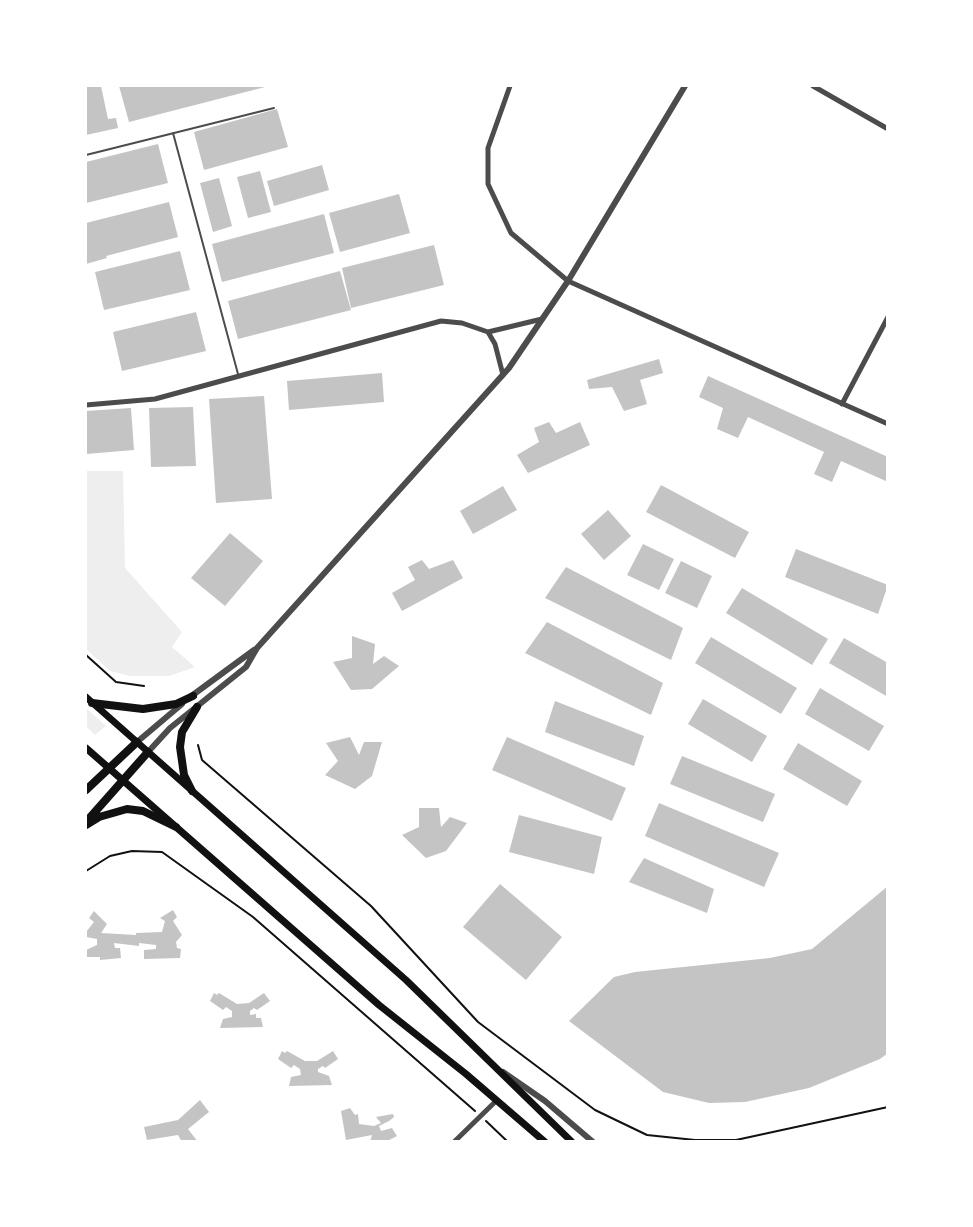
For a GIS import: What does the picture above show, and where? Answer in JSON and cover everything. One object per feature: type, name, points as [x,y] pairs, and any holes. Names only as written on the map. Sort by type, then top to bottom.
[{"type":"main road","points":[[89,700],[142,710],[176,704],[193,696]]},
{"type":"main road","points":[[89,700],[406,980],[572,1142]]},
{"type":"main road","points":[[192,791],[184,775],[180,747],[182,732],[197,707]]},
{"type":"main road","points":[[86,790],[137,742]]},
{"type":"main road","points":[[86,748],[379,1005],[497,1100],[545,1142]]},
{"type":"main road","points":[[86,824],[148,752]]},
{"type":"main road","points":[[86,824],[99,817],[128,809],[143,811],[176,827]]},
{"type":"street","points":[[510,86],[488,148],[488,184],[511,233],[568,281],[888,424]]},
{"type":"street","points":[[137,742],[162,719],[257,648],[503,375],[568,281],[685,86]]},
{"type":"street","points":[[813,86],[888,129]]},
{"type":"street","points":[[842,404],[888,317]]},
{"type":"street","points":[[86,405],[155,399],[441,321],[462,323],[488,332],[542,319]]},
{"type":"street","points":[[488,332],[495,344],[503,375]]},
{"type":"street","points":[[148,752],[170,728],[246,667],[257,648]]},
{"type":"street","points":[[496,1066],[545,1101],[593,1142]]},
{"type":"street","points":[[454,1142],[497,1100]]},
{"type":"street","points":[[525,1124],[537,1142]]},
{"type":"lane","points":[[86,155],[274,108]]},
{"type":"lane","points":[[173,133],[238,376]]},
{"type":"path","points":[[86,655],[116,682],[144,686]]},
{"type":"path","points":[[198,745],[202,760],[371,906],[478,1022],[595,1110],[647,1135],[736,1140],[888,1107]]},
{"type":"path","points":[[86,871],[110,856],[132,851],[162,852],[253,918],[508,1142]]},
{"type":"shaded area","points":[[86,471],[123,471],[125,568],[182,632],[172,647],[195,667],[169,676],[130,676],[110,671],[86,649]]},
{"type":"shaded area","points":[[86,708],[106,726],[95,735],[86,726]]},
{"type":"building","points":[[86,86],[101,86],[108,119],[116,118],[118,128],[86,135]]},
{"type":"building","points":[[119,86],[269,86],[129,122]]},
{"type":"building","points":[[277,109],[288,147],[204,170],[194,132]]},
{"type":"building","points":[[158,144],[168,183],[86,203],[86,162]]},
{"type":"building","points":[[322,165],[329,190],[274,206],[267,181]]},
{"type":"building","points":[[260,171],[271,212],[248,218],[237,177]]},
{"type":"building","points":[[219,178],[232,226],[213,232],[200,183]]},
{"type":"building","points":[[399,194],[410,233],[340,252],[329,213]]},
{"type":"building","points":[[169,202],[178,237],[106,256],[107,258],[86,264],[86,223]]},
{"type":"building","points":[[324,214],[334,253],[222,282],[212,244]]},
{"type":"building","points":[[434,245],[444,285],[351,308],[342,268]]},
{"type":"building","points":[[180,251],[190,290],[104,310],[95,272]]},
{"type":"building","points":[[340,271],[351,310],[238,339],[228,301]]},
{"type":"building","points":[[196,312],[206,351],[122,371],[113,332]]},
{"type":"building","points":[[659,359],[663,373],[640,380],[647,404],[624,411],[612,387],[589,389],[587,380]]},
{"type":"building","points":[[382,373],[384,402],[289,410],[287,381]]},
{"type":"building","points":[[708,376],[888,457],[888,482],[841,461],[832,482],[814,474],[824,452],[748,417],[738,438],[717,429],[723,408],[699,397]]},
{"type":"building","points":[[264,396],[272,499],[216,503],[209,399]]},
{"type":"building","points":[[193,407],[196,466],[151,467],[149,408]]},
{"type":"building","points":[[131,408],[134,450],[86,454],[86,411]]},
{"type":"building","points":[[549,422],[556,433],[580,422],[590,445],[528,473],[517,455],[539,442],[534,428]]},
{"type":"building","points":[[661,485],[749,532],[735,558],[646,512]]},
{"type":"building","points":[[503,486],[517,510],[473,534],[460,511]]},
{"type":"building","points":[[608,510],[631,536],[604,560],[581,534]]},
{"type":"building","points":[[230,533],[263,561],[225,606],[191,578]]},
{"type":"building","points":[[643,544],[674,559],[659,590],[627,575]]},
{"type":"building","points":[[796,549],[888,585],[878,614],[785,577]]},
{"type":"building","points":[[422,560],[429,569],[453,560],[463,578],[402,611],[392,593],[415,580],[408,567]]},
{"type":"building","points":[[681,561],[712,576],[697,608],[665,593]]},
{"type":"building","points":[[566,567],[683,628],[671,660],[545,598]]},
{"type":"building","points":[[742,588],[828,639],[812,665],[726,613]]},
{"type":"building","points":[[547,622],[663,683],[651,715],[525,653]]},
{"type":"building","points":[[352,636],[375,644],[373,664],[384,656],[399,666],[372,689],[351,690],[333,662],[352,658]]},
{"type":"building","points":[[711,637],[797,688],[781,714],[695,663]]},
{"type":"building","points":[[844,638],[888,663],[888,697],[829,663]]},
{"type":"building","points":[[820,688],[884,726],[869,751],[805,714]]},
{"type":"building","points":[[703,699],[767,736],[752,762],[688,724]]},
{"type":"building","points":[[555,701],[644,736],[634,766],[545,732]]},
{"type":"building","points":[[350,737],[359,755],[364,742],[382,742],[372,776],[355,789],[325,775],[338,761],[326,743]]},
{"type":"building","points":[[507,737],[626,788],[612,821],[492,770]]},
{"type":"building","points":[[798,743],[862,781],[847,806],[783,769]]},
{"type":"building","points":[[682,756],[775,794],[763,822],[670,784]]},
{"type":"building","points":[[659,803],[779,853],[764,887],[645,836]]},
{"type":"building","points":[[419,808],[439,808],[441,827],[450,817],[467,823],[446,851],[426,858],[402,835],[419,827]]},
{"type":"building","points":[[519,815],[602,837],[594,874],[509,852]]},
{"type":"building","points":[[644,858],[714,889],[707,913],[629,882]]},
{"type":"building","points":[[500,884],[562,937],[526,980],[463,927]]},
{"type":"building","points":[[888,886],[888,1053],[880,1059],[809,1088],[745,1102],[709,1103],[663,1092],[569,1021],[614,977],[635,972],[770,958],[812,949]]},
{"type":"building","points":[[173,910],[177,917],[173,921],[182,935],[176,942],[177,948],[181,949],[180,958],[144,959],[144,950],[156,949],[156,945],[139,943],[139,946],[114,943],[115,948],[120,948],[121,958],[100,960],[100,957],[86,957],[86,950],[97,945],[97,939],[86,937],[86,932],[94,922],[89,918],[94,911],[107,924],[101,933],[136,935],[136,933],[162,932],[165,921],[160,918]]},
{"type":"building","points":[[214,993],[217,995],[219,993],[237,1004],[249,1003],[264,993],[270,1001],[257,1010],[254,1008],[250,1011],[250,1015],[256,1014],[256,1018],[261,1018],[263,1027],[220,1028],[223,1019],[232,1017],[232,1011],[226,1007],[223,1010],[210,1001]]},
{"type":"building","points":[[282,1051],[285,1053],[287,1051],[305,1061],[317,1061],[333,1051],[338,1059],[325,1068],[323,1066],[318,1069],[318,1072],[329,1076],[332,1085],[289,1086],[291,1077],[301,1075],[300,1069],[294,1065],[291,1068],[278,1059]]},
{"type":"building","points":[[200,1100],[209,1112],[188,1129],[198,1142],[182,1142],[178,1135],[147,1140],[144,1127],[178,1120]]},
{"type":"building","points":[[350,1108],[355,1115],[358,1114],[359,1124],[374,1126],[381,1123],[376,1117],[393,1114],[394,1117],[379,1126],[381,1131],[392,1128],[397,1136],[385,1142],[370,1142],[372,1135],[346,1140],[341,1111]]}]
